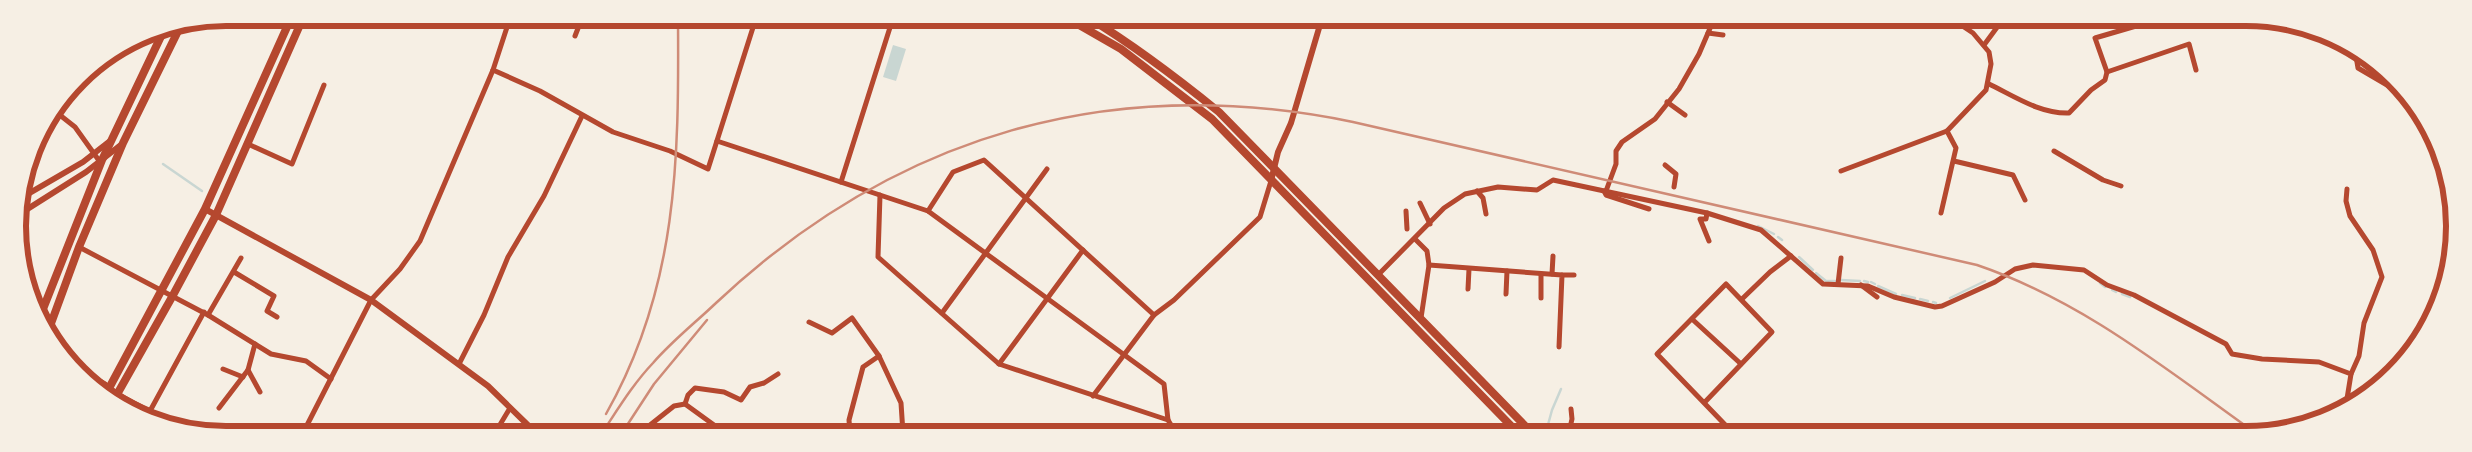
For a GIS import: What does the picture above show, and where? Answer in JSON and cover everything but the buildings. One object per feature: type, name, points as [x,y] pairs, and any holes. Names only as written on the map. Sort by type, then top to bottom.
[{"type":"highway","points":[[109,388],[205,209],[287,26]]},
{"type":"highway","points":[[117,394],[216,215],[300,26]]},
{"type":"highway","points":[[1081,26],[1121,49],[1156,74],[1212,120],[1511,426]]},
{"type":"highway","points":[[1101,26],[1142,52],[1219,112],[1525,426]]},
{"type":"highway","points":[[51,323],[79,247],[123,143],[177,32]]},
{"type":"highway","points":[[44,307],[101,161],[160,38]]},
{"type":"street","points":[[307,426],[371,300],[400,269],[420,241],[493,70],[507,26]]},
{"type":"street","points":[[574,36],[578,26]]},
{"type":"street","points":[[493,70],[540,91],[613,132],[670,151],[708,169],[753,26]]},
{"type":"street","points":[[841,182],[890,26]]},
{"type":"street","points":[[1093,396],[1154,315],[1174,300],[1250,229],[1260,217],[1298,100],[1300,86],[1319,26]]},
{"type":"street","points":[[1605,191],[1616,164],[1616,151],[1622,142],[1654,119],[1679,89],[1699,54],[1711,26]]},
{"type":"street","points":[[1841,171],[1947,131],[1986,90],[1989,84],[1991,64],[1989,52],[1973,33],[1962,26]]},
{"type":"street","points":[[1984,44],[1998,26]]},
{"type":"street","points":[[1989,84],[2037,107],[2057,113],[2069,112],[2104,80],[2107,72],[2095,38],[2136,26]]},
{"type":"street","points":[[1708,33],[1723,35]]},
{"type":"street","points":[[2107,72],[2189,44],[2196,70]]},
{"type":"street","points":[[2357,60],[2358,68],[2386,84]]},
{"type":"street","points":[[248,144],[292,164],[324,84]]},
{"type":"street","points":[[1667,102],[1685,115]]},
{"type":"street","points":[[60,115],[74,127],[101,161]]},
{"type":"street","points":[[459,364],[484,315],[508,257],[544,196],[582,116]]},
{"type":"street","points":[[1941,213],[1956,148],[1947,131]]},
{"type":"street","points":[[29,193],[95,154],[112,139]]},
{"type":"street","points":[[717,141],[928,211],[1164,384],[1168,420],[1172,426]]},
{"type":"street","points":[[27,209],[101,161],[123,143]]},
{"type":"street","points":[[2054,151],[2103,180],[2121,186]]},
{"type":"street","points":[[928,211],[953,172],[981,160],[989,164],[1154,315]]},
{"type":"street","points":[[1954,161],[2013,175],[2025,200]]},
{"type":"street","points":[[1665,165],[1676,174],[1674,187]]},
{"type":"street","points":[[942,313],[1047,169]]},
{"type":"street","points":[[1378,276],[1444,208],[1465,194],[1498,187],[1537,190],[1553,180],[1707,213],[1761,230],[1823,284],[1868,286],[1894,298],[1935,306],[1942,306],[1994,282],[2015,269],[2033,265],[2084,270],[2107,285],[2134,295],[2226,344],[2232,354],[2262,359],[2319,362],[2351,374]]},
{"type":"street","points":[[2346,189],[2346,202],[2350,216],[2372,250],[2382,277],[2364,323],[2359,356],[2351,374],[2347,398]]},
{"type":"street","points":[[1478,191],[1483,198],[1486,214]]},
{"type":"street","points":[[1605,191],[1606,195],[1649,209]]},
{"type":"street","points":[[880,195],[878,257],[999,364],[1168,420]]},
{"type":"street","points":[[1420,203],[1430,224]]},
{"type":"street","points":[[205,209],[371,300],[459,364],[529,426]]},
{"type":"street","points":[[1406,211],[1407,229]]},
{"type":"street","points":[[1707,213],[1706,219],[1700,219],[1708,242]]},
{"type":"street","points":[[1415,239],[1426,251],[1429,265],[1421,318]]},
{"type":"street","points":[[79,247],[206,314],[271,354],[306,361],[331,379]]},
{"type":"street","points":[[999,364],[1083,250]]},
{"type":"street","points":[[1552,274],[1553,256]]},
{"type":"street","points":[[1742,299],[1770,272],[1791,256]]},
{"type":"street","points":[[150,411],[241,258]]},
{"type":"street","points":[[1838,284],[1841,258]]},
{"type":"street","points":[[1429,265],[1574,275]]},
{"type":"street","points":[[1468,288],[1469,269]]},
{"type":"street","points":[[1506,271],[1506,294]]},
{"type":"street","points":[[234,272],[274,296],[267,311],[277,317]]},
{"type":"street","points":[[1541,274],[1541,298]]},
{"type":"street","points":[[1559,347],[1562,275]]},
{"type":"street","points":[[1704,403],[1772,332],[1726,284],[1657,354],[1704,403],[1726,426]]},
{"type":"street","points":[[1860,285],[1877,297]]},
{"type":"street","points":[[809,322],[832,333],[852,318],[879,356],[901,403],[903,426]]},
{"type":"street","points":[[1692,319],[1741,364]]},
{"type":"street","points":[[219,408],[248,370],[255,344]]},
{"type":"street","points":[[849,426],[849,420],[863,367],[879,356]]},
{"type":"street","points":[[223,369],[243,377]]},
{"type":"street","points":[[248,370],[260,392]]},
{"type":"street","points":[[685,404],[688,395],[695,388],[724,392],[741,400],[750,387],[764,383],[778,374]]},
{"type":"street","points":[[649,426],[674,406],[685,404],[716,426]]},
{"type":"street","points":[[499,426],[510,408]]},
{"type":"street","points":[[1570,426],[1571,409]]},
{"type":"shaded area","points":[[893,45],[906,49],[896,81],[883,77]]},
{"type":"waterway","points":[[163,164],[202,191]]},
{"type":"waterway","points":[[1758,226],[1774,234]]},
{"type":"waterway","points":[[1778,237],[1782,240]]},
{"type":"waterway","points":[[1799,257],[1813,270]]},
{"type":"waterway","points":[[1816,273],[1826,281],[1837,281]]},
{"type":"waterway","points":[[1841,280],[1860,281]]},
{"type":"waterway","points":[[1864,281],[1868,282]]},
{"type":"waterway","points":[[1950,298],[1985,281]]},
{"type":"waterway","points":[[1871,282],[1875,284]]},
{"type":"waterway","points":[[2100,283],[2105,287]]},
{"type":"waterway","points":[[1878,286],[1896,294]]},
{"type":"waterway","points":[[2112,290],[2116,292]]},
{"type":"waterway","points":[[2122,294],[2130,297]]},
{"type":"waterway","points":[[1902,295],[1915,298]]},
{"type":"waterway","points":[[1920,299],[1928,301]]},
{"type":"waterway","points":[[1548,426],[1561,389]]},
{"type":"railway","points":[[606,414],[630,366],[648,319],[661,270],[675,172],[678,26]]},
{"type":"railway","points":[[607,426],[639,379],[660,355],[716,303],[785,245],[858,196],[933,158],[1012,130],[1093,113],[1177,105],[1264,108],[1353,122],[1977,265],[2016,280],[2088,317],[2157,362],[2246,426]]},
{"type":"railway","points":[[627,426],[654,384],[707,320]]}]
